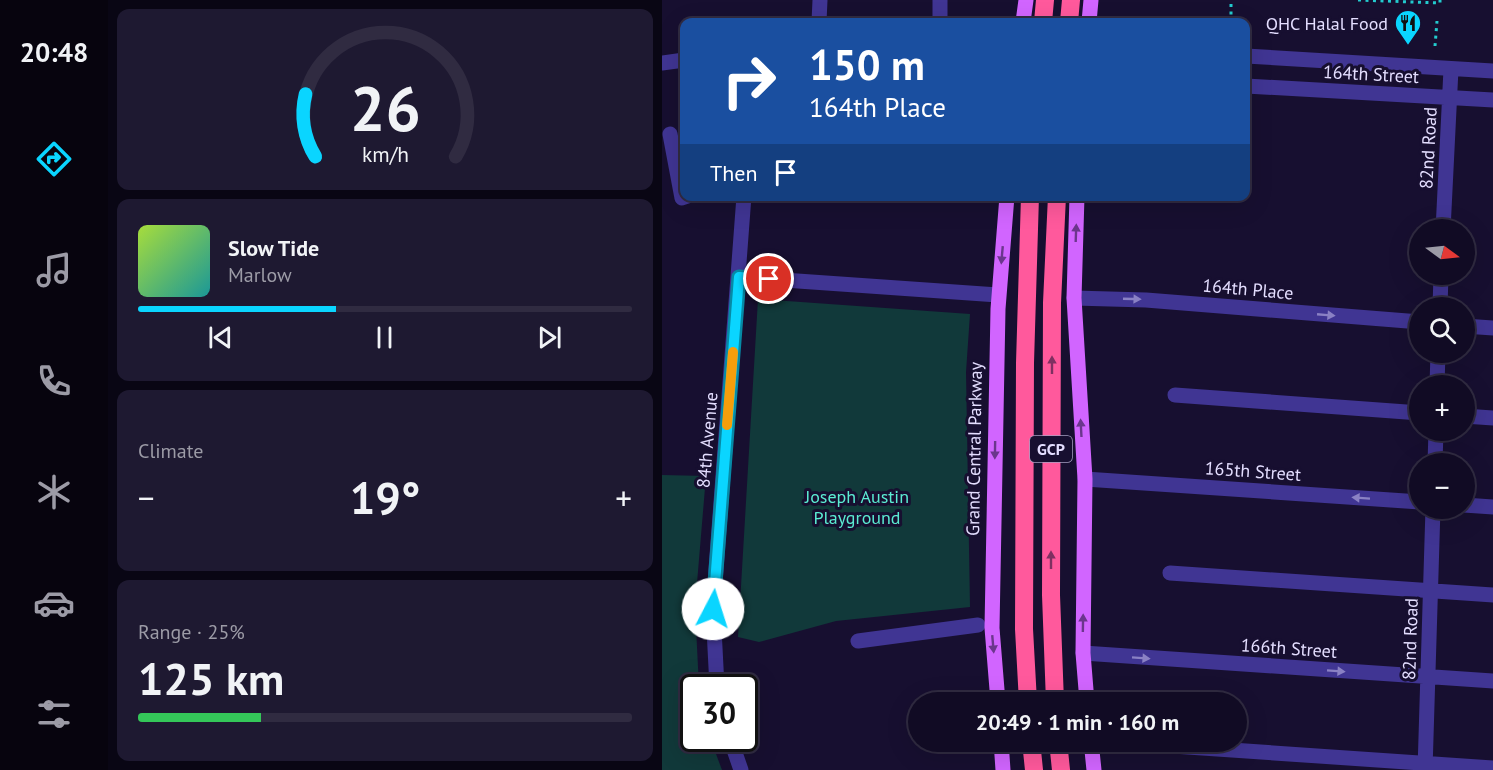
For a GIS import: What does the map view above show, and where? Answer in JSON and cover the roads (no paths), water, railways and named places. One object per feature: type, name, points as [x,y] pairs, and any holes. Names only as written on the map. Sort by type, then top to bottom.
[{"type":"highway","points":[[1043,18],[1045,0]]},
{"type":"highway","points":[[1069,18],[1071,0]]},
{"type":"highway","name":"GCP","points":[[1027,692],[1024,629],[1025,386],[1030,201]]},
{"type":"highway","name":"GCP","points":[[1055,692],[1051,605],[1052,303],[1057,201]]},
{"type":"highway","points":[[1032,752],[1034,770]]},
{"type":"highway","points":[[1059,752],[1061,770]]},
{"type":"main road","points":[[1023,18],[1025,0]]},
{"type":"main road","points":[[1089,18],[1091,0]]},
{"type":"main road","name":"Grand Central Parkway","points":[[997,692],[992,628],[998,295],[1007,201]]},
{"type":"main road","points":[[1077,201],[1074,298],[1085,479],[1083,653],[1086,692]]},
{"type":"main road","points":[[1002,752],[1003,770]]},
{"type":"main road","points":[[1092,752],[1094,770]]},
{"type":"street","points":[[819,18],[820,0]]},
{"type":"street","points":[[940,0],[940,18]]},
{"type":"street","name":"164th Street","points":[[1250,56],[1493,71]]},
{"type":"street","points":[[662,63],[680,61]]},
{"type":"street","name":"82nd Road","points":[[1443,219],[1451,69]]},
{"type":"street","name":"164th Street","points":[[1250,86],[1493,100]]},
{"type":"street","points":[[670,134],[680,187]]},
{"type":"street","name":"84th Avenue","points":[[716,674],[713,609],[744,201]]},
{"type":"street","points":[[739,277],[998,295]]},
{"type":"street","name":"164th Place","points":[[1074,298],[1146,300],[1409,321]]},
{"type":"street","points":[[1475,327],[1493,328]]},
{"type":"street","points":[[1175,395],[1409,412]]},
{"type":"street","points":[[1475,417],[1493,418]]},
{"type":"street","name":"165th Street","points":[[1085,479],[1409,501]]},
{"type":"street","points":[[1475,506],[1493,507]]},
{"type":"street","name":"82nd Road","points":[[1425,767],[1433,519]]},
{"type":"street","points":[[1170,573],[1493,595]]},
{"type":"street","points":[[858,641],[978,625]]},
{"type":"street","name":"166th Street","points":[[1083,653],[1493,681]]},
{"type":"street","points":[[735,752],[741,770]]},
{"type":"street","points":[[1236,752],[1425,767],[1493,768]]},
{"type":"place","name":"QHC Halal Food","points":[[1408,46]]},
{"type":"park label","name":"Joseph Austin Playground","points":[[857,506]]}]
